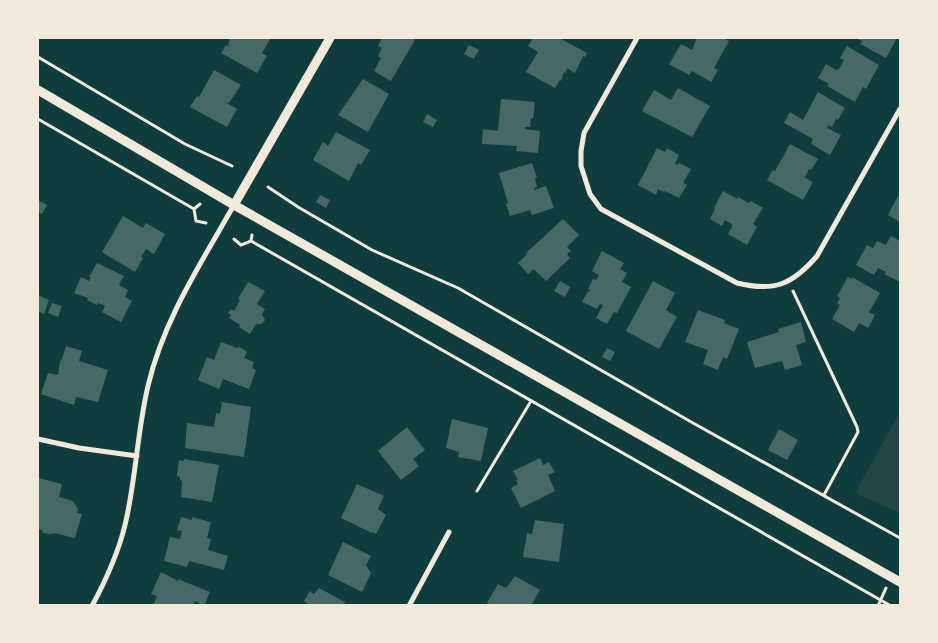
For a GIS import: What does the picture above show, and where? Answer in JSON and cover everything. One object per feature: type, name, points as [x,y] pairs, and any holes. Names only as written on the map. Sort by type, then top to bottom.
[{"type":"street","points":[[92,606],[106,580],[125,524],[147,388],[155,358],[166,329],[234,205],[330,38]]},
{"type":"street","points":[[635,38],[584,133],[580,151],[581,166],[590,194],[601,209],[737,283],[754,288],[771,287],[788,282],[804,272],[817,256],[900,108]]},
{"type":"street","points":[[38,90],[234,205],[900,582]]},
{"type":"street","points":[[38,439],[79,448],[137,456]]},
{"type":"street","points":[[409,606],[449,532]]},
{"type":"path","points":[[38,57],[185,144],[232,166]]},
{"type":"path","points":[[38,119],[194,209]]},
{"type":"path","points":[[268,187],[298,207],[372,250],[458,288],[693,423],[900,538]]},
{"type":"path","points":[[194,209],[200,204]]},
{"type":"path","points":[[194,209],[196,221],[206,223]]},
{"type":"path","points":[[251,241],[252,235]]},
{"type":"path","points":[[234,239],[240,245],[251,241],[890,606]]},
{"type":"path","points":[[788,282],[858,427],[858,432],[824,495]]},
{"type":"path","points":[[477,492],[531,401]]},
{"type":"path","points":[[878,606],[881,600]]},
{"type":"shaded area","points":[[900,412],[900,513],[855,493]]},
{"type":"building","points":[[230,38],[271,38],[262,53],[267,56],[257,73],[221,53],[226,45],[228,46]]},
{"type":"building","points":[[382,38],[416,38],[391,81],[374,71],[381,58],[378,56],[382,48],[378,46]]},
{"type":"building","points":[[533,38],[559,38],[587,53],[585,57],[583,56],[575,73],[567,68],[566,73],[564,72],[561,81],[555,88],[526,72],[538,52],[528,46]]},
{"type":"building","points":[[697,38],[723,38],[729,41],[714,68],[718,70],[711,82],[692,71],[689,75],[669,64],[681,44],[692,50]]},
{"type":"building","points":[[855,38],[897,38],[886,58],[860,44],[862,41]]},
{"type":"building","points":[[469,45],[479,50],[474,59],[464,54]]},
{"type":"building","points":[[847,46],[879,65],[866,89],[863,87],[855,102],[827,86],[829,84],[818,78],[826,64],[836,70],[839,69],[844,60],[840,58]]},
{"type":"building","points":[[214,70],[241,85],[229,103],[225,102],[237,109],[227,127],[190,107],[197,96],[199,97]]},
{"type":"building","points":[[363,79],[389,94],[368,132],[338,115]]},
{"type":"building","points":[[678,88],[710,106],[692,137],[642,111],[654,90],[671,100]]},
{"type":"building","points":[[818,92],[845,108],[832,127],[829,125],[827,128],[841,135],[830,155],[811,144],[813,139],[784,123],[790,112],[803,120]]},
{"type":"building","points":[[501,99],[535,102],[533,119],[531,118],[530,127],[525,127],[525,129],[540,131],[538,153],[516,151],[517,146],[482,144],[483,129],[498,131]]},
{"type":"building","points":[[427,114],[437,120],[433,127],[423,122]]},
{"type":"building","points":[[336,132],[370,150],[361,165],[358,163],[349,181],[313,160],[323,142],[328,146]]},
{"type":"building","points":[[790,144],[818,159],[805,177],[802,176],[813,182],[803,200],[767,180],[773,170],[775,171]]},
{"type":"building","points":[[657,148],[665,152],[667,148],[679,155],[675,164],[679,163],[691,169],[683,183],[687,185],[679,198],[658,189],[656,195],[638,185]]},
{"type":"building","points":[[532,163],[537,178],[535,178],[537,187],[534,190],[546,186],[554,208],[532,215],[530,210],[510,216],[499,173]]},
{"type":"building","points":[[723,191],[737,199],[738,197],[749,203],[751,201],[763,208],[753,224],[757,227],[747,245],[728,234],[733,225],[725,220],[722,226],[710,219]]},
{"type":"building","points":[[320,195],[330,200],[326,208],[316,202]]},
{"type":"building","points":[[898,196],[900,197],[900,222],[888,215]]},
{"type":"building","points":[[38,200],[47,205],[42,214],[38,212]]},
{"type":"building","points":[[123,216],[143,228],[146,223],[165,234],[154,254],[146,249],[135,272],[102,252]]},
{"type":"building","points":[[563,219],[579,235],[567,247],[571,251],[567,254],[570,258],[546,281],[534,269],[528,274],[518,263],[526,253]]},
{"type":"building","points":[[891,236],[900,241],[900,282],[884,274],[886,272],[878,268],[874,275],[856,265],[867,245],[873,248],[877,241],[886,245]]},
{"type":"building","points":[[602,251],[624,263],[620,269],[627,273],[622,282],[631,287],[617,313],[614,312],[607,324],[596,318],[603,305],[600,304],[597,309],[582,302],[590,290],[588,289],[593,279],[596,280],[599,275],[592,271]]},
{"type":"building","points":[[97,263],[124,276],[119,285],[128,290],[125,297],[132,301],[121,322],[102,312],[105,306],[98,303],[97,305],[87,300],[88,298],[74,293],[81,277],[89,281],[91,277],[89,277]]},
{"type":"building","points":[[848,277],[852,279],[852,277],[880,293],[869,312],[875,315],[868,328],[859,323],[854,332],[832,319],[840,305],[837,303],[840,298],[837,296]]},
{"type":"building","points":[[560,281],[570,287],[565,297],[554,291]]},
{"type":"building","points":[[653,281],[675,293],[666,310],[677,317],[659,349],[626,331]]},
{"type":"building","points":[[248,282],[265,291],[257,304],[265,309],[262,314],[265,320],[262,324],[256,324],[250,334],[229,318],[231,315],[228,313],[231,309],[234,311],[240,300],[238,299]]},
{"type":"building","points":[[38,295],[49,300],[44,314],[38,311]]},
{"type":"building","points":[[52,303],[62,306],[58,317],[48,313]]},
{"type":"building","points":[[698,310],[725,320],[724,323],[739,329],[727,359],[723,357],[718,370],[703,364],[708,350],[685,342]]},
{"type":"building","points":[[801,322],[806,342],[796,345],[802,365],[785,370],[782,361],[755,368],[747,342],[779,332],[778,329]]},
{"type":"building","points":[[221,342],[243,349],[247,352],[244,358],[254,362],[252,368],[256,370],[249,389],[223,379],[219,389],[198,380],[207,357],[214,360]]},
{"type":"building","points":[[66,346],[82,351],[79,361],[108,370],[98,402],[76,397],[74,405],[41,394],[48,373],[58,375],[60,361]]},
{"type":"building","points":[[607,348],[615,352],[610,361],[602,357]]},
{"type":"building","points":[[222,402],[251,407],[244,457],[185,448],[187,423],[214,427],[216,413],[220,414]]},
{"type":"building","points":[[452,419],[488,428],[481,461],[458,457],[459,452],[446,448]]},
{"type":"building","points":[[407,427],[425,450],[413,459],[419,466],[401,480],[378,451]]},
{"type":"building","points":[[779,429],[798,440],[787,460],[768,450]]},
{"type":"building","points":[[540,458],[543,465],[549,462],[555,472],[548,475],[555,491],[521,508],[511,488],[518,484],[513,471]]},
{"type":"building","points":[[184,459],[219,465],[212,502],[181,497],[182,481],[177,476],[179,460],[184,461]]},
{"type":"building","points":[[38,478],[62,484],[59,497],[73,501],[78,509],[77,513],[82,514],[75,538],[54,533],[43,533],[42,530],[38,529]]},
{"type":"building","points":[[357,484],[384,496],[378,509],[386,515],[376,534],[341,518]]},
{"type":"building","points":[[181,517],[192,520],[192,517],[211,522],[207,538],[211,539],[208,550],[228,556],[224,570],[189,561],[187,567],[164,561],[170,537],[180,539],[182,531],[177,530]]},
{"type":"building","points":[[535,520],[564,524],[559,562],[523,557],[527,533],[532,534]]},
{"type":"building","points":[[343,542],[371,556],[366,565],[371,573],[362,592],[328,575]]},
{"type":"building","points":[[161,572],[178,581],[178,579],[210,592],[204,606],[195,601],[193,606],[153,606],[157,596],[151,594]]},
{"type":"building","points":[[515,576],[540,590],[531,606],[491,606],[487,603],[498,584],[506,588]]},
{"type":"building","points":[[319,588],[345,602],[343,606],[311,606],[304,601],[310,591],[314,594]]}]
